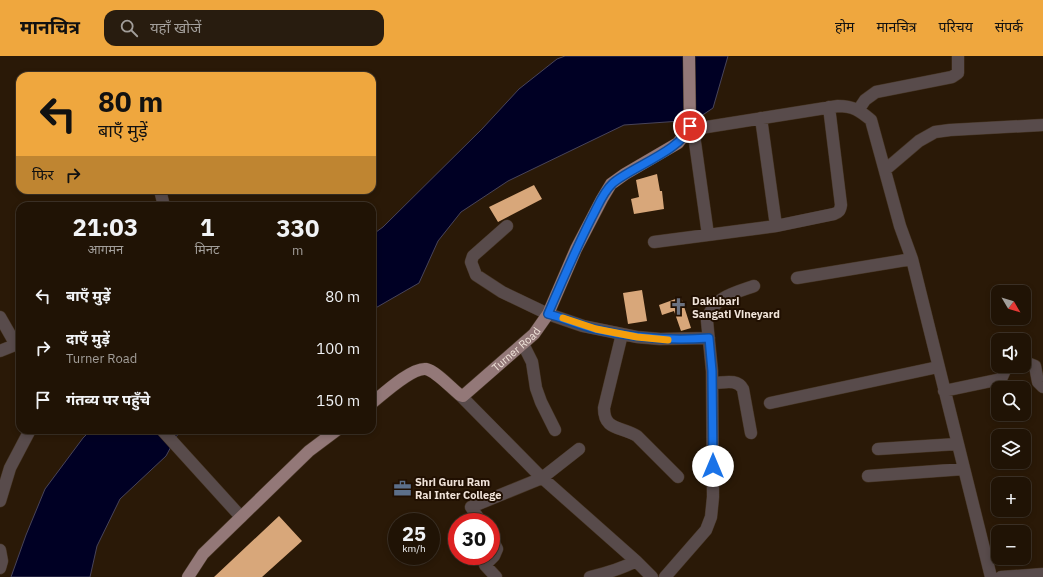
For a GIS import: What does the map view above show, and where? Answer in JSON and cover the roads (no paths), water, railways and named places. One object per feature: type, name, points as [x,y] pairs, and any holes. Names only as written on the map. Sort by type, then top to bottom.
[{"type":"main road","points":[[689,56],[690,128]]},
{"type":"main road","name":"Turner Road","points":[[460,396],[463,396],[534,334],[548,314],[576,249],[611,184],[625,174],[678,143],[690,128]]},
{"type":"main road","points":[[376,400],[410,374],[418,370],[426,369],[434,373],[460,396]]},
{"type":"main road","points":[[188,577],[203,554],[309,452],[332,434]]},
{"type":"street","points":[[860,111],[865,100],[876,92],[956,76],[958,73],[958,56]]},
{"type":"street","points":[[708,235],[690,128],[838,106],[849,106],[860,111],[871,120],[886,170],[900,226],[912,259],[991,577]]},
{"type":"street","points":[[654,242],[776,226],[834,214],[840,210],[841,206],[829,107]]},
{"type":"street","points":[[761,118],[776,226]]},
{"type":"street","points":[[886,170],[919,141],[935,132],[1043,125]]},
{"type":"street","points":[[507,226],[473,256],[471,262],[472,269],[479,278],[502,292],[548,314],[583,326],[660,340],[709,338]]},
{"type":"street","points":[[797,278],[912,259]]},
{"type":"street","points":[[665,577],[706,530],[711,517],[713,497],[713,383],[707,321],[711,308],[717,302],[727,296],[754,286]]},
{"type":"street","points":[[0,317],[16,341]]},
{"type":"street","points":[[622,334],[604,408],[604,416],[609,425],[630,431],[637,436],[678,477]]},
{"type":"street","points":[[523,344],[532,362],[536,388],[541,402],[555,430]]},
{"type":"street","points":[[0,351],[16,345]]},
{"type":"street","points":[[1031,364],[1035,366],[1038,382],[1043,387]]},
{"type":"street","points":[[770,403],[938,367]]},
{"type":"street","points":[[944,391],[1001,379],[1004,373]]},
{"type":"street","points":[[713,383],[736,382],[741,385],[743,388],[751,433]]},
{"type":"street","points":[[460,396],[542,478],[652,577]]},
{"type":"street","points":[[0,501],[10,468],[28,434]]},
{"type":"street","points":[[166,434],[241,518]]},
{"type":"street","points":[[878,449],[957,444]]},
{"type":"street","points":[[475,513],[471,507],[542,478],[579,449]]},
{"type":"street","points":[[868,476],[964,469]]},
{"type":"street","points":[[0,550],[2,561],[0,568]]},
{"type":"street","points":[[590,577],[613,572],[636,561]]},
{"type":"street","points":[[485,565],[496,577]]},
{"type":"street","points":[[1001,577],[1043,574]]},
{"type":"water","points":[[565,56],[728,56],[713,108],[695,120],[624,125],[508,181],[461,212],[438,241],[419,283],[376,308],[376,232],[383,227],[482,129],[519,89],[557,59]]},
{"type":"water","points":[[87,434],[178,434],[166,456],[120,499],[97,546],[90,577],[11,577],[45,489]]},
{"type":"place","name":"Dakhbari Sangati Vineyard","points":[[679,307]]},
{"type":"place","name":"Shri Guru Ram Rai Inter College","points":[[402,488]]}]
